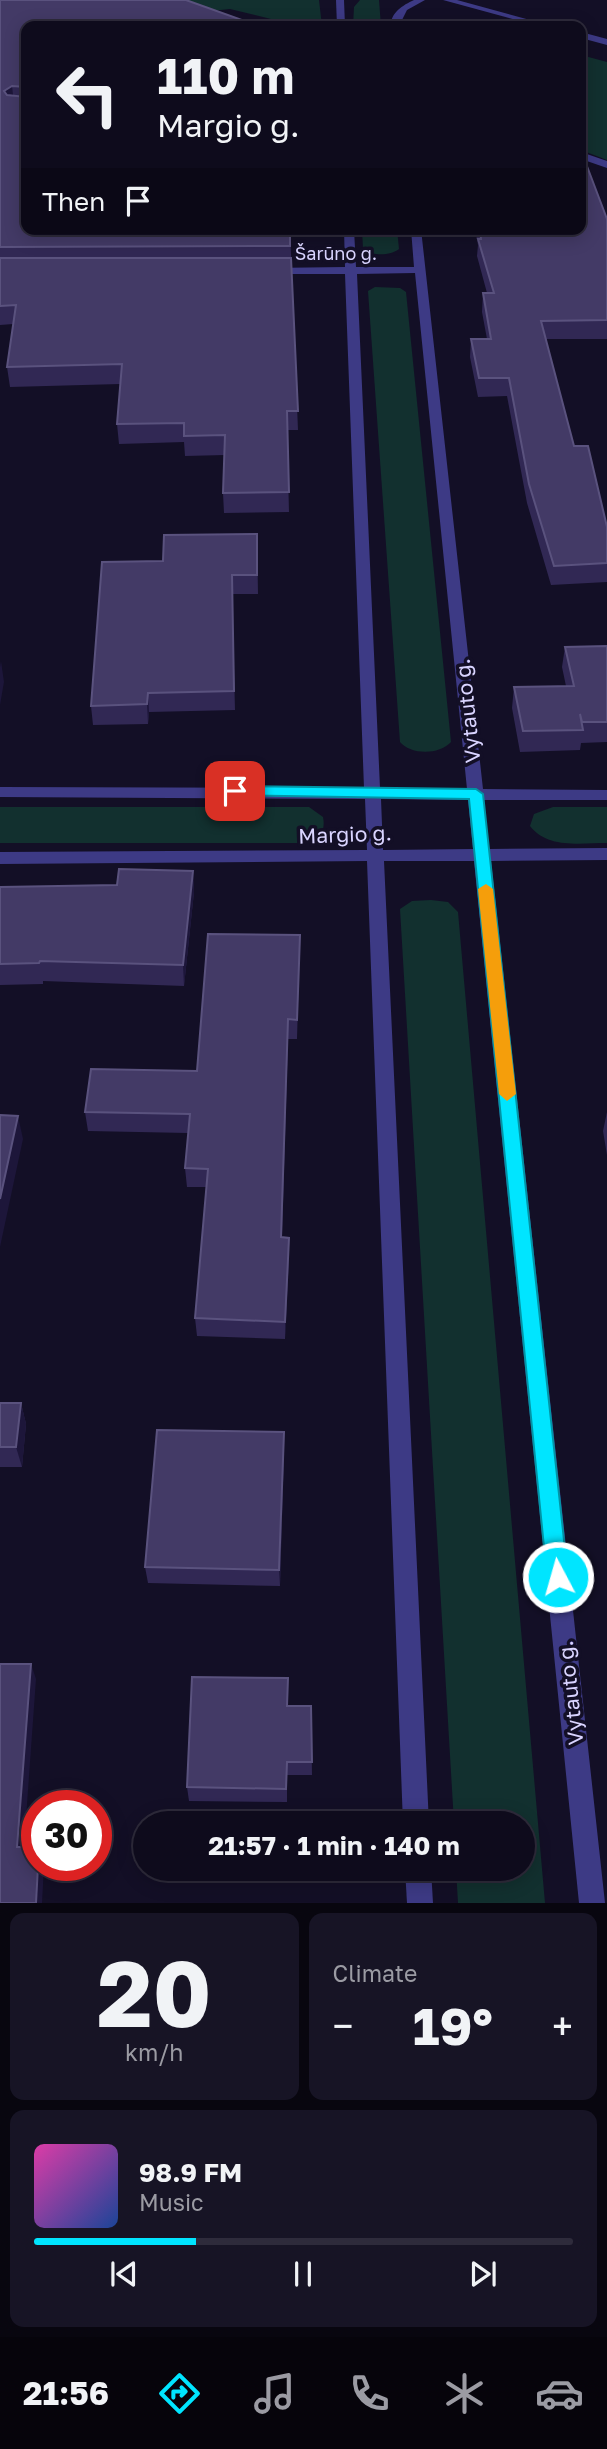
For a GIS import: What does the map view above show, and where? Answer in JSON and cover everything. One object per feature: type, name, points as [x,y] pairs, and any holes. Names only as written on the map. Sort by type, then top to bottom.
[{"type":"street","points":[[340,0],[341,21]]},
{"type":"street","points":[[395,21],[404,8],[421,0]]},
{"type":"street","points":[[447,0],[529,21]]},
{"type":"street","points":[[586,36],[607,42]]},
{"type":"street","points":[[586,157],[607,165]]},
{"type":"street","points":[[349,235],[415,1811]]},
{"type":"street","name":"Vytauto g.","points":[[417,235],[592,1903]]},
{"type":"street","name":"Šarūno g.","points":[[257,271],[421,270]]},
{"type":"street","name":"Margio g.","points":[[0,792],[288,791],[607,795]]},
{"type":"street","name":"Margio g.","points":[[0,858],[607,854]]},
{"type":"street","points":[[419,1881],[420,1903]]},
{"type":"green space","points":[[155,0],[319,0],[321,21],[275,21],[230,9],[202,12]]},
{"type":"green space","points":[[360,0],[379,0],[381,21],[353,21],[354,7]]},
{"type":"green space","points":[[586,56],[607,62],[607,160],[586,152]]},
{"type":"green space","points":[[362,235],[398,235],[399,249],[395,251],[376,254],[363,249]]},
{"type":"green space","points":[[375,287],[400,288],[406,292],[451,742],[440,749],[425,752],[411,749],[400,742],[368,291]]},
{"type":"green space","points":[[0,807],[309,807],[323,817],[323,827],[318,836],[306,843],[0,843]]},
{"type":"green space","points":[[553,807],[607,807],[607,843],[565,843],[537,833],[530,826],[534,814]]},
{"type":"green space","points":[[412,901],[448,902],[458,912],[545,1903],[458,1903],[457,1881],[535,1881],[535,1811],[453,1811],[400,909]]},
{"type":"building","points":[[0,0],[186,0],[245,21],[21,21],[21,87],[12,86],[4,91],[7,95],[21,96],[21,235],[290,235],[290,246],[0,247]]},
{"type":"building","points":[[586,164],[607,219],[607,320],[541,321],[574,446],[588,446],[607,527],[607,563],[554,566],[529,484],[509,378],[479,378],[471,339],[491,339],[483,293],[494,293],[478,239],[481,239],[481,235],[586,235]]},
{"type":"building","points":[[0,258],[291,258],[298,411],[287,411],[289,492],[223,493],[225,435],[184,436],[184,423],[117,424],[122,364],[7,367],[16,305],[0,306]]},
{"type":"building","points":[[257,534],[257,575],[232,575],[234,691],[148,693],[147,704],[91,706],[102,562],[163,561],[164,535]]},
{"type":"building","points":[[607,646],[607,722],[582,722],[580,714],[583,730],[523,731],[514,687],[574,686],[565,647]]},
{"type":"building","points":[[119,869],[193,871],[183,965],[40,961],[0,964],[0,887],[117,885]]},
{"type":"building","points":[[208,934],[300,935],[297,1020],[288,1019],[281,1237],[289,1238],[285,1322],[195,1318],[208,1169],[185,1168],[190,1114],[85,1112],[91,1069],[197,1071]]},
{"type":"building","points":[[0,1115],[18,1116],[0,1199]]},
{"type":"building","points":[[0,1403],[21,1403],[16,1447],[0,1447]]},
{"type":"building","points":[[157,1430],[284,1432],[279,1570],[145,1567]]},
{"type":"building","points":[[0,1664],[31,1664],[17,1847],[21,1847],[21,1881],[37,1881],[36,1903],[0,1903]]},
{"type":"building","points":[[192,1677],[288,1678],[287,1706],[311,1706],[312,1762],[287,1762],[286,1789],[187,1787]]},
{"type":"slow traffic","points":[[486,889],[507,1094]]},
{"type":"route","points":[[235,791],[476,794],[558,1577]]}]
